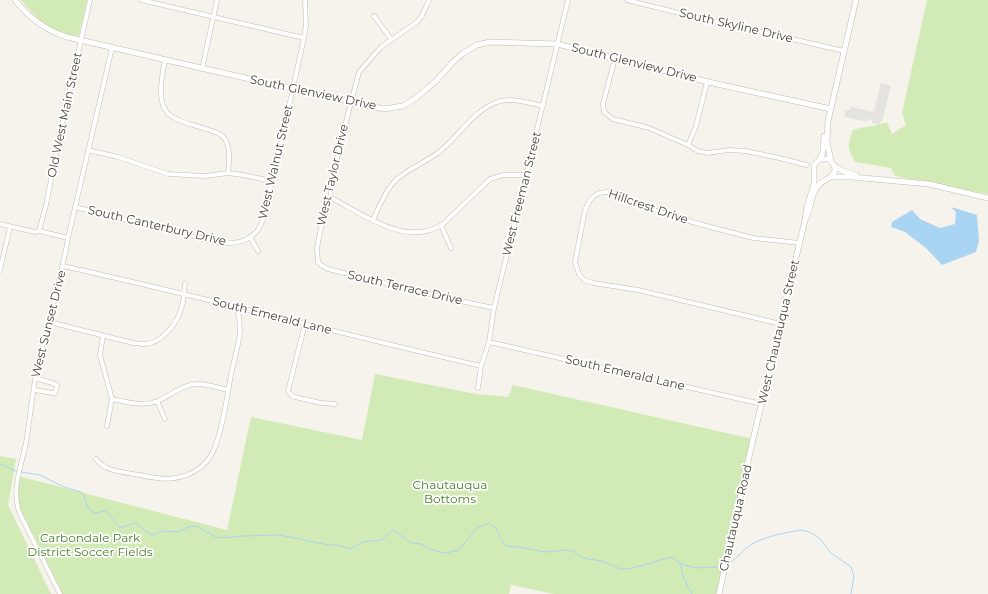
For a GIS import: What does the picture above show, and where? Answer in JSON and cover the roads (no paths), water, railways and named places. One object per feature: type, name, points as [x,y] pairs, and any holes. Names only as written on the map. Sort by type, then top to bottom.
[{"type":"street","name":"South Glenview Drive","points":[[15,0],[21,8],[41,26],[57,34],[202,69],[384,109],[403,106],[416,98],[436,81],[462,54],[477,45],[490,42],[557,44],[707,82],[831,109]]},
{"type":"street","name":"Old West Main Street","points":[[39,230],[46,205],[62,124],[90,0]]},
{"type":"street","points":[[141,0],[165,3],[213,18],[304,38]]},
{"type":"street","points":[[202,69],[218,0]]},
{"type":"street","name":"West Walnut Street","points":[[259,229],[272,181],[304,38],[306,25],[305,0]]},
{"type":"street","name":"West Taylor Drive","points":[[318,262],[318,243],[321,228],[330,197],[339,149],[359,72],[373,54],[391,39],[417,22],[422,16],[429,0]]},
{"type":"street","name":"West Freeman Street","points":[[478,388],[481,366],[489,342],[494,308],[568,0]]},
{"type":"street","name":"South Skyline Drive","points":[[627,0],[684,15],[844,51]]},
{"type":"street","name":"West Chautauqua Street","points":[[752,443],[800,243],[807,207],[814,184],[814,165],[820,159],[823,151],[825,130],[856,0]]},
{"type":"street","points":[[374,16],[391,39]]},
{"type":"street","name":"West Sunset Drive","points":[[60,594],[19,512],[16,500],[18,476],[27,439],[36,378],[112,48]]},
{"type":"street","points":[[615,58],[604,104],[604,112],[613,119],[649,128],[688,145],[698,152],[708,153],[729,150],[746,151],[807,165]]},
{"type":"street","points":[[166,60],[161,86],[166,110],[170,115],[177,119],[221,134],[227,144],[229,159],[228,173]]},
{"type":"street","points":[[688,145],[696,126],[707,82]]},
{"type":"street","points":[[373,220],[387,190],[399,177],[412,168],[426,162],[440,151],[472,119],[486,109],[497,102],[509,100],[543,106]]},
{"type":"street","name":"West Chautauqua Street","points":[[828,121],[827,142],[833,163]]},
{"type":"street","points":[[88,150],[118,157],[168,174],[205,176],[228,173],[272,181]]},
{"type":"street","points":[[820,159],[826,158],[843,171],[870,178]]},
{"type":"street","points":[[830,177],[834,172],[833,163]]},
{"type":"street","points":[[815,173],[819,178],[825,179],[830,177],[845,176],[929,184],[988,198]]},
{"type":"street","points":[[330,197],[392,229],[404,232],[423,231],[441,225],[490,179],[503,175],[526,175]]},
{"type":"street","name":"West Chautauqua Street","points":[[805,220],[815,191],[825,179]]},
{"type":"street","name":"Hillcrest Drive","points":[[781,324],[638,290],[593,283],[584,280],[579,274],[575,262],[586,210],[590,200],[594,196],[599,193],[606,192],[617,194],[654,210],[699,224],[753,238],[800,243]]},
{"type":"street","name":"South Canterbury Drive","points":[[75,207],[220,243],[238,242],[250,237],[259,229]]},
{"type":"street","points":[[0,224],[35,232],[39,230],[68,238]]},
{"type":"street","points":[[441,225],[452,248]]},
{"type":"street","points":[[0,270],[10,227]]},
{"type":"street","points":[[250,237],[258,251]]},
{"type":"street","name":"South Terrace Drive","points":[[318,262],[328,269],[441,297],[494,308]]},
{"type":"street","name":"South Emerald Lane","points":[[63,266],[184,293],[305,324],[481,366]]},
{"type":"street","points":[[49,322],[133,343],[146,344],[156,341],[166,333],[175,322],[182,307],[185,284]]},
{"type":"street","points":[[96,459],[103,467],[155,478],[173,479],[191,473],[201,467],[210,458],[215,447],[237,351],[240,321],[237,307]]},
{"type":"street","points":[[305,324],[288,391],[294,397],[321,403],[335,404]]},
{"type":"street","points":[[103,336],[100,355],[112,399],[107,426]]},
{"type":"street","name":"South Emerald Lane","points":[[489,342],[762,404]]},
{"type":"street","points":[[34,390],[55,393],[57,386],[36,378]]},
{"type":"street","points":[[112,399],[139,404],[157,401],[179,389],[198,384],[228,390]]},
{"type":"street","points":[[157,401],[165,419]]},
{"type":"street","name":"Chautauqua Road","points":[[719,594],[752,443]]},
{"type":"water","points":[[951,207],[977,215],[979,241],[976,252],[942,265],[926,248],[905,232],[891,227],[892,222],[912,210],[920,219],[940,228],[955,224],[956,212]]},
{"type":"waterway","points":[[0,464],[18,472]]},
{"type":"waterway","points":[[21,472],[40,475],[64,487],[81,492],[84,495],[90,511],[97,513],[105,511],[119,527],[136,523],[152,535],[164,531],[178,532],[188,527],[196,526],[216,537],[222,538],[279,535],[329,545],[337,545],[350,549],[363,542],[381,540],[393,530],[411,543],[421,544],[435,551],[446,553],[459,550],[477,528],[489,523],[496,528],[503,543],[507,546],[545,552],[567,550],[573,551],[582,558],[602,561],[620,569],[633,568],[671,557],[680,563],[684,579],[692,594]]},
{"type":"waterway","points":[[727,564],[734,560],[749,546],[758,541],[776,535],[801,530],[815,535],[831,553],[851,567],[854,576],[851,594]]},
{"type":"waterway","points":[[680,563],[696,568],[722,566]]},
{"type":"park label","name":"Chautauqua Bottoms","points":[[450,492]]},
{"type":"park label","name":"Carbondale Park District Soccer Fields","points":[[90,545]]}]
